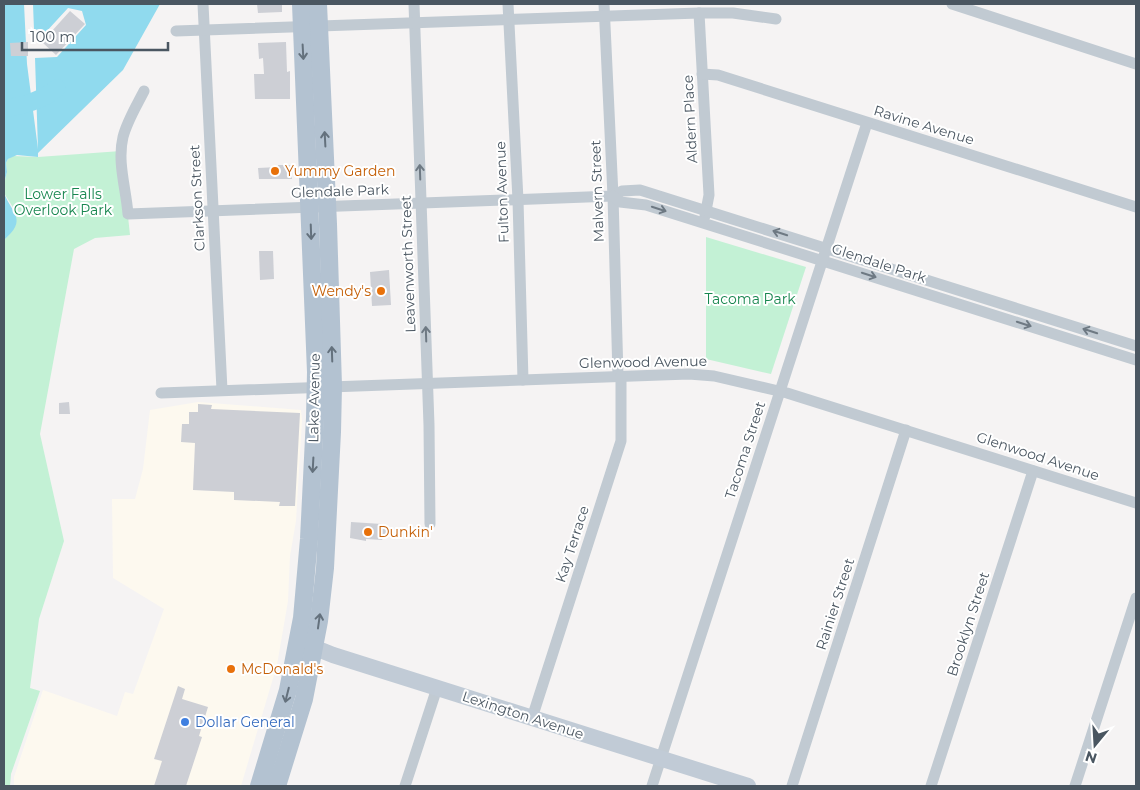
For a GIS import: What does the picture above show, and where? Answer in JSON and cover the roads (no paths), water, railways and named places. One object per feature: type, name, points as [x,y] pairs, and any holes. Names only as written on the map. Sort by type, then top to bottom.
[{"type":"main road","name":"Lake Avenue","points":[[259,786],[284,707],[298,641],[325,387],[310,208],[301,4]]},
{"type":"main road","name":"Lake Avenue","points":[[277,786],[300,713],[315,648],[325,568],[325,387],[328,207],[318,4]]},
{"type":"main road","name":"Lexington Avenue","points":[[298,641],[437,688],[748,786]]},
{"type":"street","name":"Clarkson Street","points":[[203,4],[222,390]]},
{"type":"street","name":"Leavenworth Street","points":[[414,4],[431,491],[430,524]]},
{"type":"street","name":"Fulton Avenue","points":[[508,4],[518,200],[523,380]]},
{"type":"street","name":"Malvern Street","points":[[604,4],[620,376]]},
{"type":"street","points":[[952,4],[1136,64]]},
{"type":"street","points":[[176,31],[699,13],[739,14],[776,19]]},
{"type":"street","name":"Aldern Place","points":[[699,13],[709,195],[703,223]]},
{"type":"street","name":"Ravine Avenue","points":[[702,74],[718,76],[1136,207]]},
{"type":"street","name":"Glendale Park","points":[[144,91],[125,130],[120,152],[128,214],[613,196],[622,191],[640,190],[1136,346]]},
{"type":"street","name":"Tacoma Street","points":[[652,786],[867,123]]},
{"type":"street","name":"Glendale Park","points":[[613,196],[620,202],[642,204],[1136,360]]},
{"type":"street","name":"Glenwood Avenue","points":[[161,392],[702,374],[780,391],[1136,503]]},
{"type":"street","name":"Kay Terrace","points":[[532,718],[621,441],[620,376]]},
{"type":"street","name":"Rainier Street","points":[[792,786],[906,430]]},
{"type":"street","name":"Brooklyn Street","points":[[931,786],[1034,471]]},
{"type":"street","points":[[1075,786],[1136,598]]},
{"type":"street","points":[[405,786],[437,688]]},
{"type":"water","points":[[4,4],[24,4],[27,64],[38,149],[35,58],[57,57],[86,25],[82,11],[68,8],[45,33],[41,29],[34,30],[33,4],[160,4],[123,70],[38,153],[38,157],[17,155],[8,159],[4,183]]},
{"type":"water","points":[[4,193],[17,221],[11,233],[4,240]]},
{"type":"waterway","points":[[4,109],[32,102],[57,88]]},
{"type":"place","name":"Yummy Garden","points":[[275,171]]},
{"type":"place","name":"Wendy's","points":[[381,291]]},
{"type":"place","name":"Dunkin'","points":[[368,532]]},
{"type":"place","name":"McDonald's","points":[[231,669]]},
{"type":"place","name":"Dollar General","points":[[185,722]]},
{"type":"park label","name":"Lower Falls Overlook Park","points":[[63,202]]},
{"type":"park label","name":"Tacoma Park","points":[[750,299]]}]
